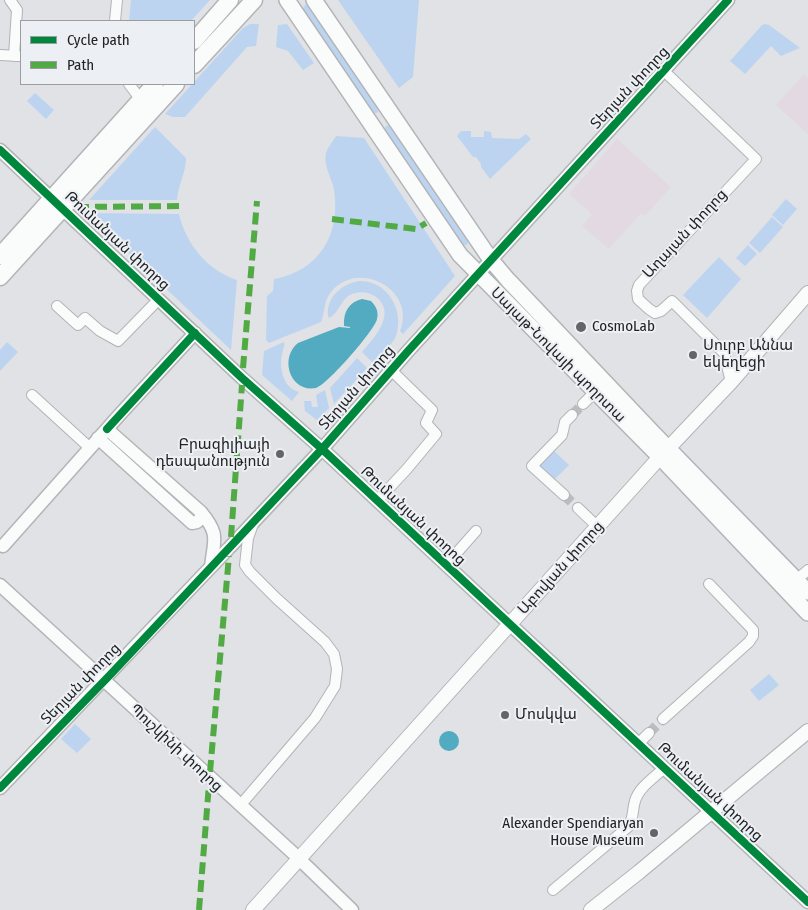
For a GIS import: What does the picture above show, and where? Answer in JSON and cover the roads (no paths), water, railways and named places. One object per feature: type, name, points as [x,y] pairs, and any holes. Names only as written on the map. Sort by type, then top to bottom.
[{"type":"highway","points":[[195,40],[235,4],[254,0]]},
{"type":"highway","points":[[195,64],[235,4]]},
{"type":"highway","points":[[0,277],[57,204],[155,85]]},
{"type":"highway","points":[[0,256],[57,204],[175,85]]},
{"type":"main road","name":"Սայաթ-Նովայի պողոտա","points":[[287,0],[460,256],[595,392],[664,453],[808,592]]},
{"type":"main road","name":"Սայաթ-Նովայի պողոտա","points":[[314,0],[491,260],[808,613]]},
{"type":"main road","name":"Աբովյան փողոց","points":[[253,910],[664,453],[731,382],[808,293]]},
{"type":"main road","points":[[601,910],[808,732]]},
{"type":"main road","points":[[591,910],[808,737]]},
{"type":"street","points":[[0,55],[18,56],[17,10],[10,0]]},
{"type":"street","points":[[115,20],[117,0]]},
{"type":"street","name":"Տերյան փողոց","points":[[0,788],[322,449],[391,370],[728,0]]},
{"type":"street","name":"Աղայան փողոց","points":[[664,71],[756,159],[639,285],[637,291],[638,299],[655,313],[661,311],[672,301],[724,354],[731,382]]},
{"type":"street","points":[[130,85],[141,100]]},
{"type":"street","name":"Թումանյան փողոց","points":[[0,150],[254,389],[322,449],[808,902]]},
{"type":"street","points":[[57,306],[78,325],[85,318],[100,331],[118,341],[159,299]]},
{"type":"street","points":[[3,546],[195,332]]},
{"type":"street","points":[[377,501],[436,434],[426,424],[432,410],[391,370]]},
{"type":"street","points":[[583,404],[595,392]]},
{"type":"street","points":[[32,395],[98,438],[201,512],[212,526],[214,532],[211,567]]},
{"type":"street","points":[[564,495],[532,466],[562,435],[565,422],[572,415]]},
{"type":"street","points":[[578,508],[598,527]]},
{"type":"street","points":[[241,804],[315,718],[335,686],[337,669],[334,654],[325,642],[276,598],[245,565],[248,538],[254,521]]},
{"type":"street","points":[[446,565],[476,531]]},
{"type":"street","points":[[796,580],[808,570]]},
{"type":"street","points":[[663,719],[749,642],[753,636],[753,630],[709,584]]},
{"type":"street","name":"Պուշկինի փողոց","points":[[0,585],[241,804],[352,910]]},
{"type":"street","points":[[638,744],[649,733]]},
{"type":"street","points":[[553,890],[628,827],[632,821],[635,800],[639,792],[664,768]]},
{"type":"water","points":[[362,299],[371,301],[376,307],[378,316],[368,334],[340,368],[322,385],[316,388],[307,388],[300,385],[294,380],[288,365],[292,349],[298,343],[339,327],[350,328],[344,326],[346,312],[350,305]]},
{"type":"water","points":[[445,731],[453,731],[459,737],[459,745],[453,751],[445,751],[439,745],[439,737]]},
{"type":"tunnel","points":[[572,415],[583,404]]},
{"type":"tunnel","points":[[564,495],[578,508]]},
{"type":"tunnel","points":[[649,733],[663,719]]},
{"type":"place","name":"CosmoLab","points":[[581,327]]},
{"type":"place","name":"Սուրբ Աննա եկեղեցի","points":[[693,355]]},
{"type":"place","name":"Բրազիլիայի դեսպանություն","points":[[280,454]]},
{"type":"place","name":"Մոսկվա","points":[[505,715]]},
{"type":"place","name":"Alexander Spendiaryan House Museum","points":[[654,833]]}]
